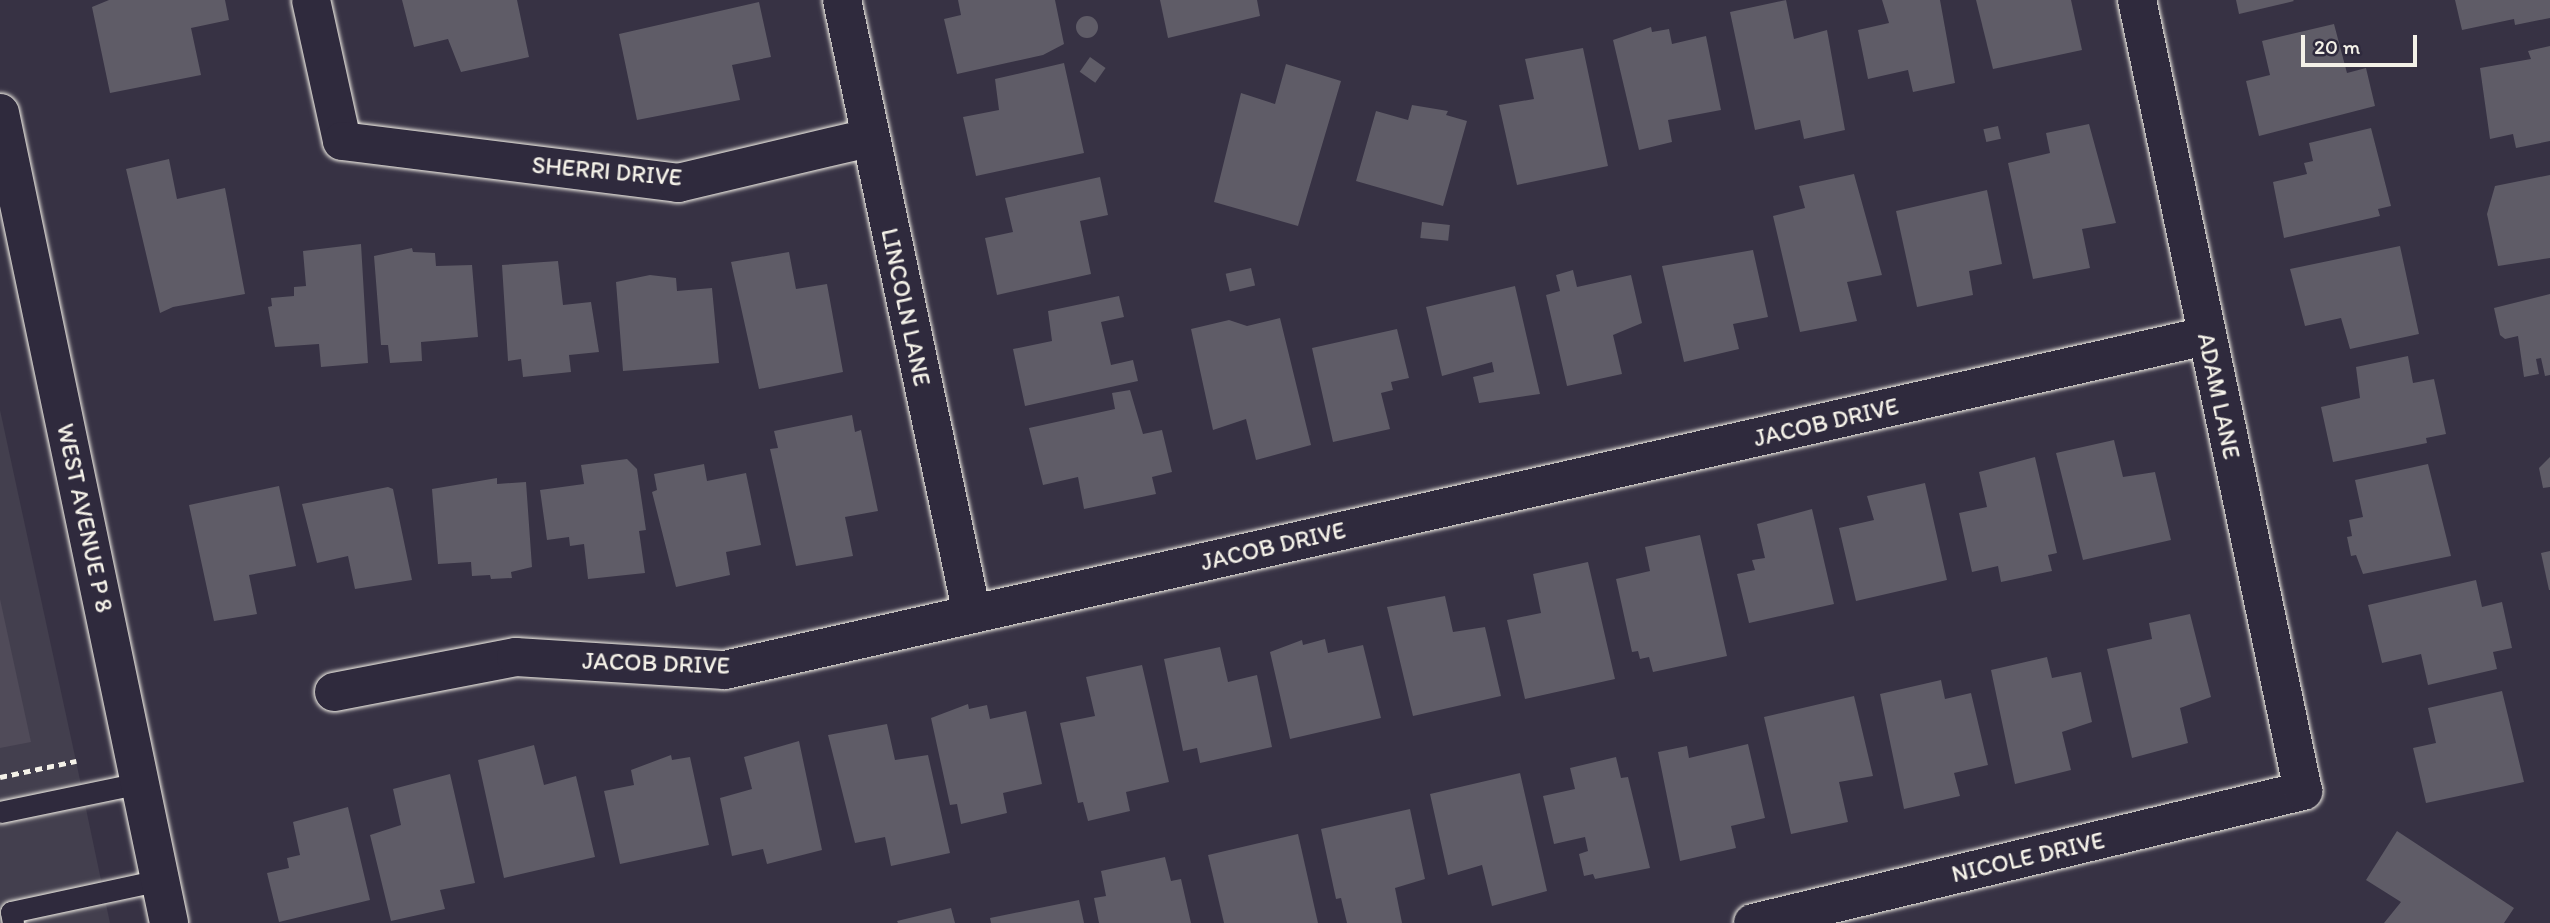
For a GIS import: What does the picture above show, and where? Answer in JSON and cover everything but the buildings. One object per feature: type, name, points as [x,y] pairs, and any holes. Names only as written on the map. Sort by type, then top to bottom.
[{"type":"street","name":"SHERRI DRIVE","points":[[310,0],[342,141],[678,183],[869,138]]},
{"type":"street","name":"LINCOLN LANE","points":[[842,0],[869,138],[972,614]]},
{"type":"street","name":"ADAM LANE","points":[[2137,0],[2303,791]]},
{"type":"street","name":"WEST AVENUE P 8","points":[[0,113],[169,923]]},
{"type":"street","name":"JACOB DRIVE","points":[[334,692],[516,657],[725,670],[2206,336]]},
{"type":"street","name":"NICOLE DRIVE","points":[[1753,923],[2303,791]]},
{"type":"lane","points":[[0,812],[140,783]]},
{"type":"lane","points":[[13,923],[11,912],[160,880]]},
{"type":"path","points":[[0,777],[76,761]]},
{"type":"shaded area","points":[[0,410],[76,761],[110,923],[0,923]]},
{"type":"shaded area","points":[[0,599],[31,742],[0,748]]}]
